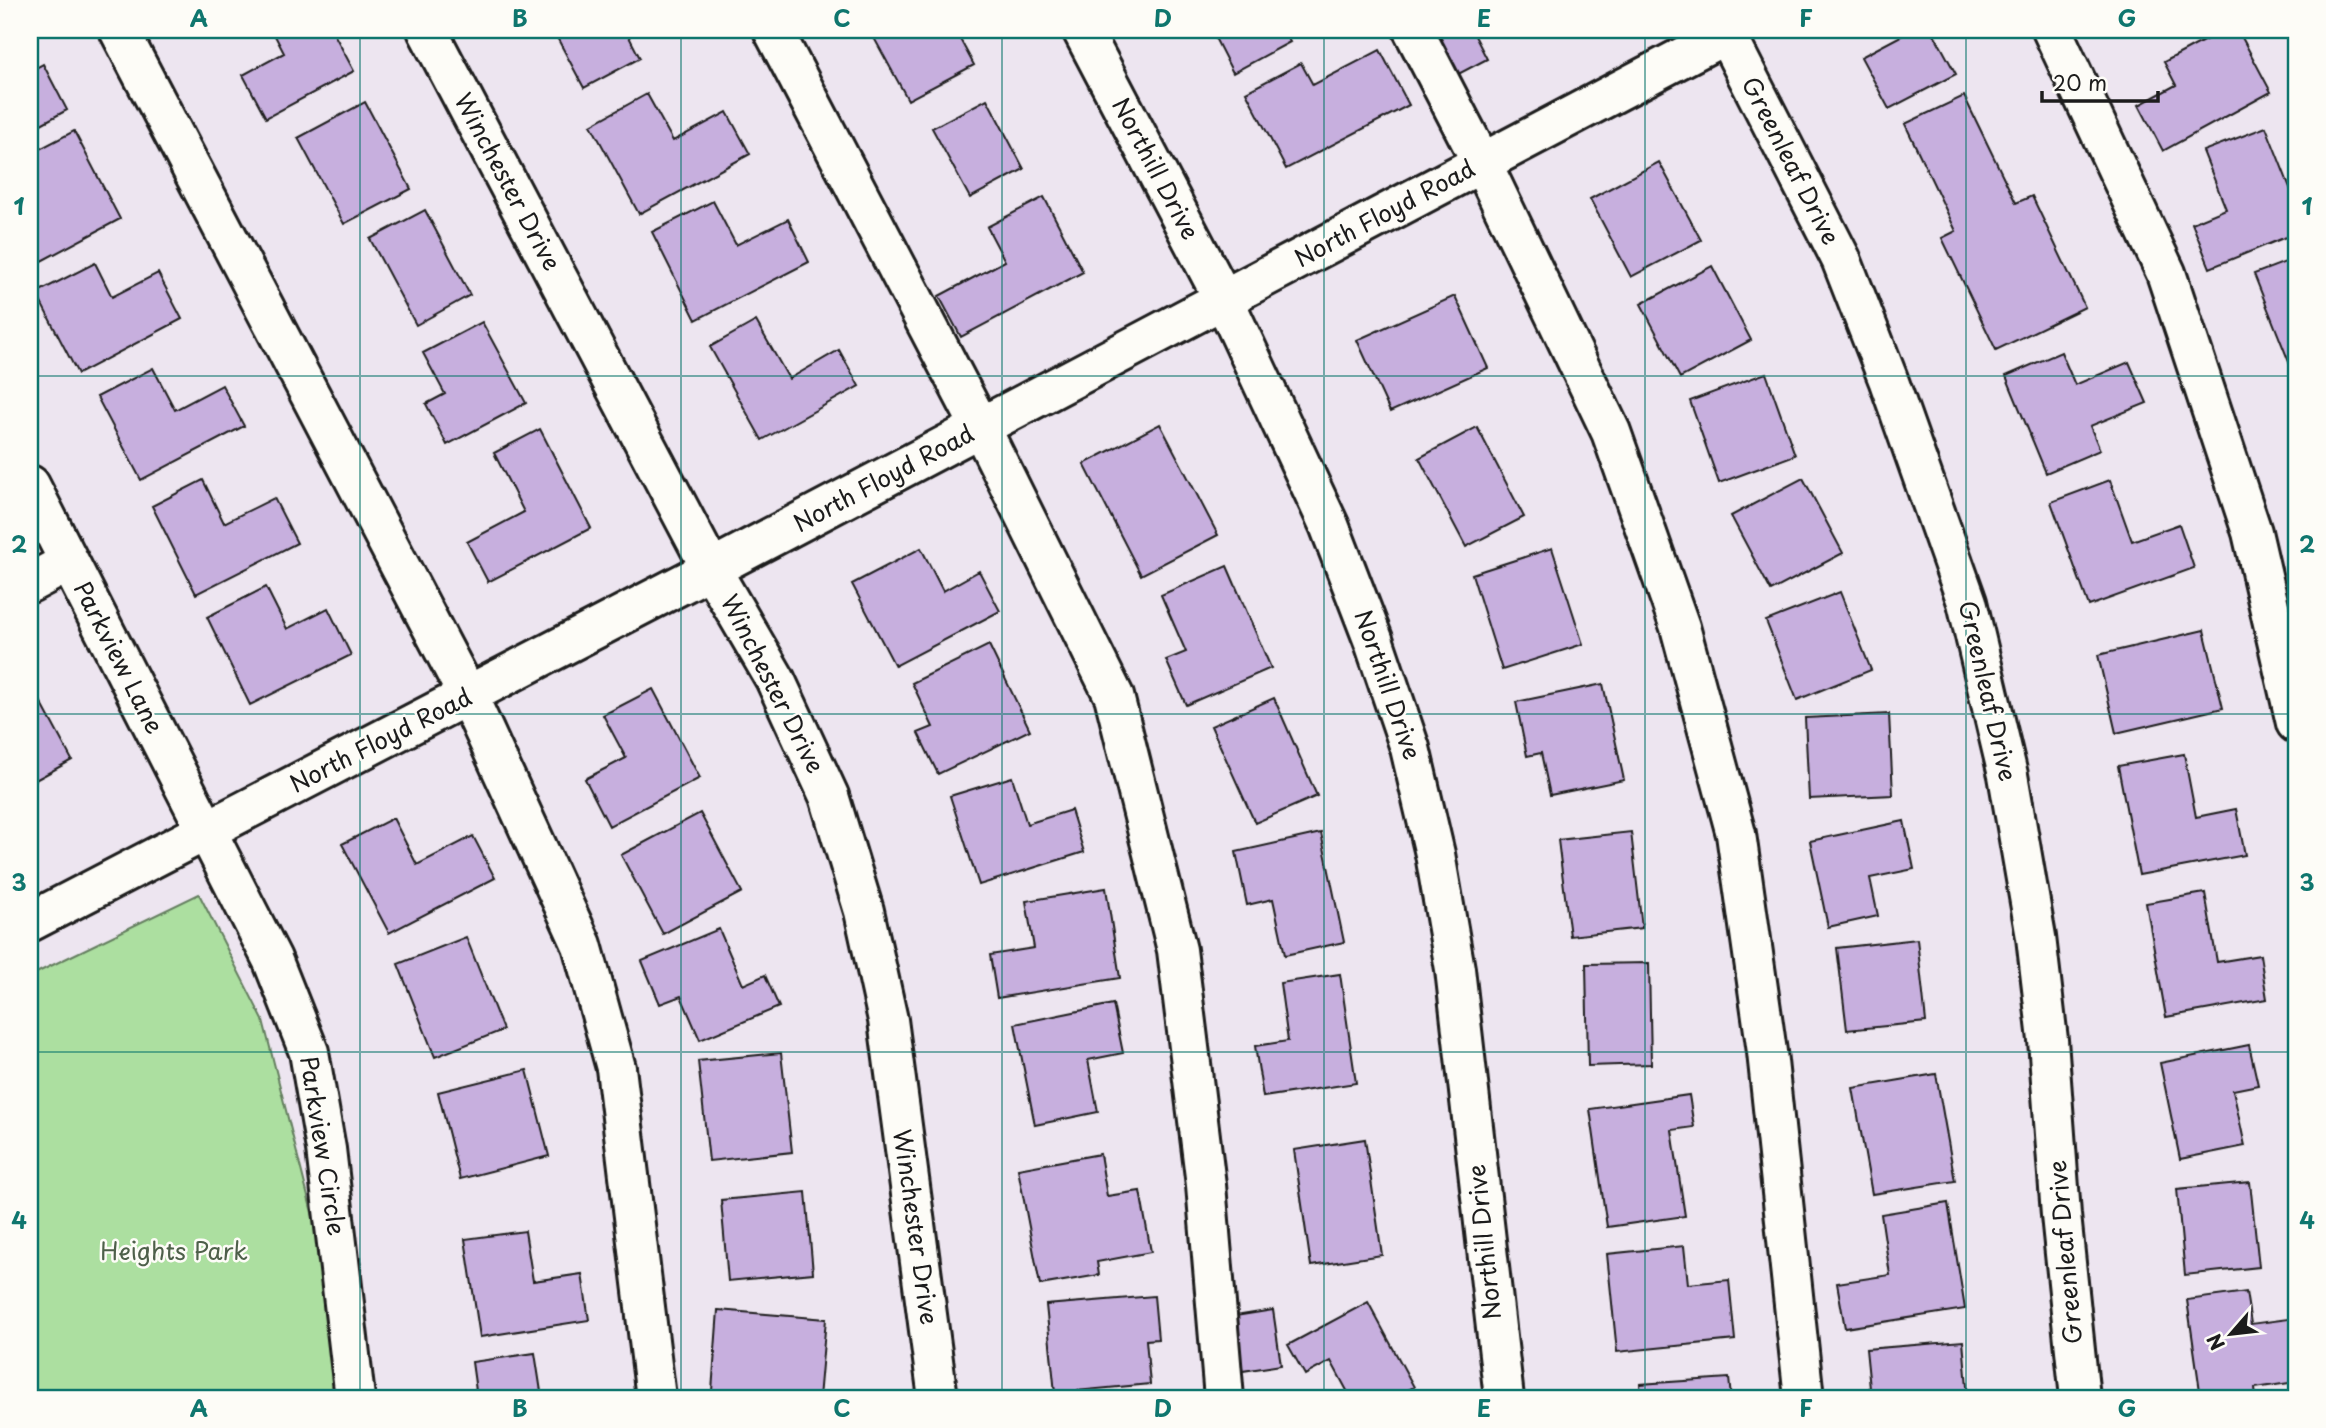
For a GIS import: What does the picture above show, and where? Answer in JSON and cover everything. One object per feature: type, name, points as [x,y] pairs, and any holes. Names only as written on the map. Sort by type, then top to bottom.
[{"type":"street","points":[[119,30],[468,696],[582,945],[617,1068],[656,1398]]},
{"type":"street","name":"Winchester Drive","points":[[427,30],[711,569],[775,679],[829,796],[864,911],[888,1020],[938,1398]]},
{"type":"street","points":[[772,30],[981,428],[1114,696],[1177,950],[1206,1185],[1224,1398]]},
{"type":"street","name":"Northill Drive","points":[[1082,30],[1224,300],[1329,525],[1374,642],[1410,748],[1435,854],[1455,969],[1504,1398]]},
{"type":"street","points":[[1413,30],[1482,163],[1611,432],[1680,627],[1736,834],[1766,1052],[1804,1398]]},
{"type":"street","points":[[2052,30],[2166,273],[2252,532],[2296,723]]},
{"type":"street","name":"North Floyd Road","points":[[30,922],[981,428],[1728,31]]},
{"type":"street","name":"Greenleaf Drive","points":[[1728,31],[1841,260],[1888,379],[1967,602],[2008,775],[2036,937],[2048,1040],[2061,1215],[2080,1398]]},
{"type":"street","name":"Parkview Lane","points":[[30,485],[206,832]]},
{"type":"street","points":[[30,583],[69,562]]},
{"type":"street","name":"Parkview Circle","points":[[206,832],[272,959],[309,1052],[326,1149],[355,1398]]},
{"type":"green space","name":"Heights Park","points":[[199,894],[263,1020],[322,1252],[341,1398],[30,1398],[30,976]]},
{"type":"building","points":[[272,30],[332,30],[354,71],[266,118],[243,75],[284,53]]},
{"type":"building","points":[[553,30],[628,30],[626,31],[640,58],[584,88]]},
{"type":"building","points":[[884,30],[955,30],[974,65],[908,100],[873,36]]},
{"type":"building","points":[[1211,30],[1283,30],[1290,42],[1233,73]]},
{"type":"building","points":[[1452,30],[1472,30],[1487,59],[1449,79],[1429,42]]},
{"type":"building","points":[[1912,30],[1932,30],[1956,74],[1889,109],[1861,57]]},
{"type":"building","points":[[2224,30],[2238,30],[2271,92],[2163,151],[2139,105],[2176,85],[2164,62]]},
{"type":"building","points":[[1380,50],[1409,105],[1286,169],[1246,92],[1301,63],[1313,85]]},
{"type":"building","points":[[43,64],[67,110],[30,130],[30,71]]},
{"type":"building","points":[[647,94],[673,141],[727,112],[750,154],[639,214],[591,125]]},
{"type":"building","points":[[1964,96],[2016,203],[2032,196],[2085,307],[1996,350],[1942,238],[1956,231],[1905,124]]},
{"type":"building","points":[[987,99],[1024,169],[970,198],[932,128]]},
{"type":"building","points":[[365,102],[411,189],[344,224],[298,138]]},
{"type":"building","points":[[2266,127],[2296,203],[2296,233],[2210,268],[2192,223],[2226,209],[2203,151]]},
{"type":"building","points":[[74,131],[120,219],[30,267],[30,154]]},
{"type":"building","points":[[1659,162],[1701,240],[1631,277],[1590,199]]},
{"type":"building","points":[[1044,197],[1083,272],[961,337],[939,296],[1005,261],[987,227]]},
{"type":"building","points":[[713,201],[736,245],[788,219],[809,262],[696,320],[652,232]]},
{"type":"building","points":[[425,210],[470,295],[416,325],[370,239]]},
{"type":"building","points":[[2296,258],[2296,365],[2291,367],[2254,274]]},
{"type":"building","points":[[95,263],[112,297],[158,273],[182,319],[78,374],[36,293]]},
{"type":"building","points":[[1712,266],[1751,340],[1680,378],[1641,304]]},
{"type":"building","points":[[1455,296],[1488,368],[1390,412],[1357,340]]},
{"type":"building","points":[[756,321],[789,379],[839,350],[859,386],[762,440],[710,347]]},
{"type":"building","points":[[482,322],[526,403],[447,445],[426,404],[445,394],[423,353]]},
{"type":"building","points":[[2061,352],[2075,385],[2129,362],[2147,403],[2090,426],[2100,450],[2046,473],[2006,376]]},
{"type":"building","points":[[153,368],[175,410],[222,385],[244,426],[141,480],[97,397]]},
{"type":"building","points":[[1766,373],[1795,455],[1719,483],[1690,401]]},
{"type":"building","points":[[1160,424],[1218,535],[1141,575],[1084,464]]},
{"type":"building","points":[[1477,427],[1524,517],[1466,547],[1419,458]]},
{"type":"building","points":[[540,429],[591,528],[488,582],[467,542],[524,512],[494,453]]},
{"type":"building","points":[[1803,478],[1843,553],[1771,591],[1731,516]]},
{"type":"building","points":[[203,480],[224,523],[274,498],[297,543],[196,594],[152,506]]},
{"type":"building","points":[[2110,480],[2132,541],[2179,524],[2194,568],[2089,606],[2051,502]]},
{"type":"building","points":[[921,548],[943,591],[979,571],[1000,611],[895,666],[852,584]]},
{"type":"building","points":[[1552,548],[1583,644],[1502,670],[1472,574]]},
{"type":"building","points":[[1227,566],[1271,668],[1186,705],[1166,660],[1186,652],[1161,595]]},
{"type":"building","points":[[266,587],[287,629],[328,608],[351,655],[250,705],[207,617]]},
{"type":"building","points":[[1840,592],[1871,670],[1797,700],[1766,621]]},
{"type":"building","points":[[2204,630],[2223,708],[2116,733],[2098,655]]},
{"type":"building","points":[[989,645],[1030,730],[938,774],[918,733],[933,727],[912,683]]},
{"type":"building","points":[[30,682],[72,760],[30,783]]},
{"type":"building","points":[[1603,684],[1624,780],[1550,795],[1541,753],[1527,756],[1516,702]]},
{"type":"building","points":[[653,689],[700,778],[609,826],[585,779],[626,758],[603,715]]},
{"type":"building","points":[[1274,698],[1317,796],[1255,823],[1211,726]]},
{"type":"building","points":[[1889,714],[1893,795],[1809,799],[1805,718]]},
{"type":"building","points":[[2184,754],[2196,817],[2236,809],[2245,855],[2139,875],[2118,766]]},
{"type":"building","points":[[1012,777],[1027,824],[1071,810],[1084,852],[979,885],[950,796]]},
{"type":"building","points":[[700,813],[742,892],[663,934],[621,855]]},
{"type":"building","points":[[393,818],[417,865],[473,836],[495,878],[389,933],[342,844]]},
{"type":"building","points":[[1904,821],[1914,869],[1870,878],[1878,916],[1828,927],[1810,841]]},
{"type":"building","points":[[1631,832],[1642,928],[1570,936],[1558,840]]},
{"type":"building","points":[[1321,833],[1344,942],[1285,955],[1273,899],[1247,905],[1236,852]]},
{"type":"building","points":[[1106,888],[1120,978],[997,998],[990,955],[1034,948],[1026,901]]},
{"type":"building","points":[[2205,893],[2217,962],[2260,955],[2267,999],[2166,1017],[2146,903]]},
{"type":"building","points":[[719,929],[743,985],[765,975],[779,1007],[700,1040],[681,996],[660,1004],[642,961]]},
{"type":"building","points":[[466,937],[503,1030],[435,1057],[398,964]]},
{"type":"building","points":[[1917,939],[1926,1022],[1847,1030],[1837,948]]},
{"type":"building","points":[[1649,963],[1651,1064],[1588,1066],[1586,964]]},
{"type":"building","points":[[1340,974],[1356,1083],[1263,1097],[1255,1046],[1288,1041],[1280,983]]},
{"type":"building","points":[[1113,1004],[1123,1053],[1088,1060],[1098,1112],[1035,1125],[1015,1024]]},
{"type":"building","points":[[2249,1045],[2258,1085],[2233,1090],[2245,1146],[2180,1159],[2160,1063]]},
{"type":"building","points":[[781,1053],[792,1152],[709,1161],[698,1061]]},
{"type":"building","points":[[527,1070],[549,1156],[460,1179],[438,1092]]},
{"type":"building","points":[[1936,1074],[1955,1181],[1872,1194],[1853,1088]]},
{"type":"building","points":[[1689,1095],[1694,1127],[1672,1130],[1685,1216],[1607,1227],[1590,1109]]},
{"type":"building","points":[[1365,1139],[1382,1255],[1311,1266],[1294,1150]]},
{"type":"building","points":[[1100,1154],[1107,1196],[1140,1191],[1151,1252],[1097,1262],[1099,1275],[1040,1285],[1018,1169]]},
{"type":"building","points":[[2250,1182],[2259,1267],[2185,1275],[2177,1189]]},
{"type":"building","points":[[806,1192],[813,1273],[728,1281],[721,1200]]},
{"type":"building","points":[[1948,1203],[1965,1309],[1845,1328],[1837,1283],[1890,1275],[1881,1214]]},
{"type":"building","points":[[525,1231],[533,1281],[582,1274],[589,1320],[480,1337],[465,1239]]},
{"type":"building","points":[[1684,1246],[1688,1284],[1729,1280],[1735,1340],[1617,1352],[1607,1254]]},
{"type":"building","points":[[2246,1292],[2251,1324],[2296,1318],[2296,1382],[2255,1388],[2256,1398],[2201,1398],[2187,1300]]},
{"type":"building","points":[[1154,1296],[1158,1339],[1146,1340],[1150,1384],[1055,1393],[1046,1305]]},
{"type":"building","points":[[1368,1302],[1414,1387],[1393,1398],[1351,1398],[1331,1361],[1305,1375],[1288,1345]]},
{"type":"building","points":[[718,1310],[826,1319],[819,1398],[712,1391]]},
{"type":"building","points":[[1273,1310],[1281,1365],[1236,1372],[1229,1317]]},
{"type":"building","points":[[1963,1341],[1968,1398],[1871,1398],[1866,1349]]},
{"type":"building","points":[[535,1353],[542,1398],[477,1398],[472,1362]]},
{"type":"building","points":[[1729,1378],[1731,1398],[1641,1398],[1640,1384]]}]
